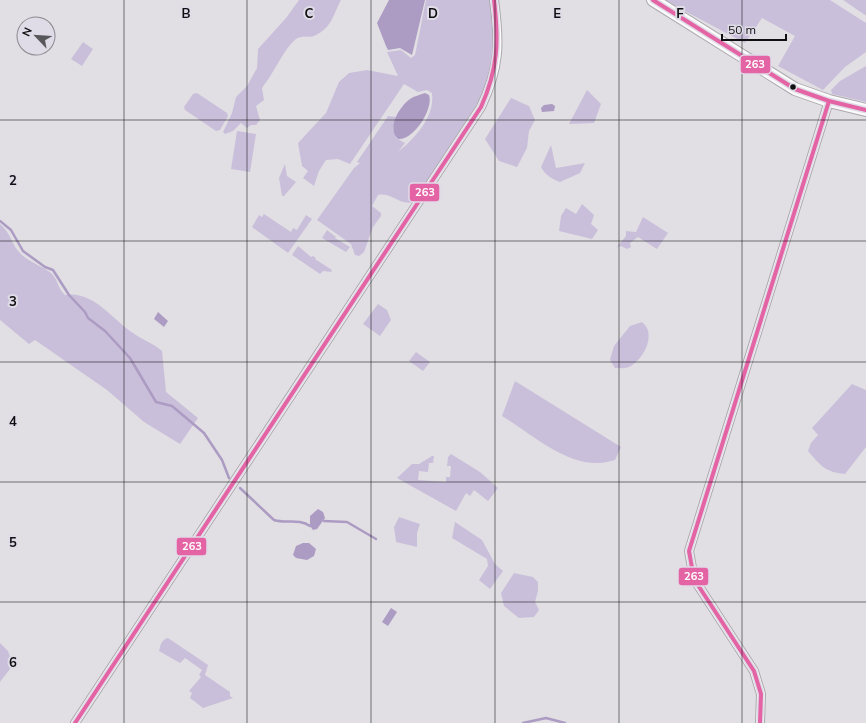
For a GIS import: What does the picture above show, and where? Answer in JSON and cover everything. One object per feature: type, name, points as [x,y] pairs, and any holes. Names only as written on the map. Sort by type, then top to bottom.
[{"type":"street","points":[[75,723],[481,107],[492,83],[497,57],[497,22],[494,0]]},
{"type":"street","points":[[653,0],[778,80],[795,89],[829,101],[866,110]]},
{"type":"street","points":[[760,723],[762,702],[754,671],[694,578],[688,551],[829,101]]},
{"type":"shaded area","points":[[299,0],[341,0],[331,21],[325,29],[314,36],[300,37],[296,39],[283,55],[262,88],[264,100],[256,106],[260,120],[256,125],[251,125],[247,128],[241,123],[233,131],[225,134],[223,132],[232,113],[236,97],[247,86],[257,68],[258,49],[286,18]]},
{"type":"shaded area","points":[[389,0],[425,0],[412,55],[400,48],[388,50],[386,46],[377,23]]},
{"type":"shaded area","points":[[426,0],[490,0],[494,20],[494,57],[491,77],[477,104],[413,202],[408,203],[387,195],[378,195],[372,206],[381,213],[381,216],[373,227],[364,252],[359,256],[355,255],[351,244],[317,220],[354,168],[360,163],[357,162],[388,116],[396,117],[393,129],[396,138],[405,143],[398,152],[417,134],[427,119],[432,102],[432,93],[427,90],[418,92],[404,84],[350,164],[338,159],[326,160],[319,171],[314,186],[303,178],[308,171],[302,166],[298,143],[326,113],[339,82],[349,73],[367,70],[398,76],[387,52],[401,50],[411,58],[415,55]]},
{"type":"shaded area","points":[[664,0],[830,0],[866,23],[866,52],[845,67],[823,90],[778,66],[795,36],[762,18],[745,43]]},
{"type":"shaded area","points":[[843,0],[866,0],[866,15],[865,15]]},
{"type":"shaded area","points":[[83,42],[93,49],[82,66],[71,59]]},
{"type":"shaded area","points":[[866,66],[866,102],[832,94],[831,90],[840,81]]},
{"type":"shaded area","points":[[587,90],[601,104],[594,123],[569,124]]},
{"type":"shaded area","points":[[197,93],[227,113],[228,116],[220,130],[216,131],[185,110],[184,107],[193,94]]},
{"type":"shaded area","points":[[425,93],[429,95],[430,101],[421,123],[410,135],[398,139],[393,129],[399,112],[410,99]]},
{"type":"shaded area","points":[[511,98],[529,106],[535,120],[529,131],[527,148],[517,167],[499,161],[485,139]]},
{"type":"shaded area","points":[[552,104],[555,106],[554,111],[542,112],[541,108],[544,105]]},
{"type":"shaded area","points":[[237,131],[256,134],[250,172],[231,169]]},
{"type":"shaded area","points":[[551,145],[556,168],[585,163],[580,173],[560,182],[546,174],[541,167]]},
{"type":"shaded area","points":[[285,164],[287,176],[296,182],[284,196],[282,196],[279,178]]},
{"type":"shaded area","points":[[582,204],[594,215],[591,224],[598,230],[592,239],[559,231],[561,216],[566,208],[576,214]]},
{"type":"shaded area","points":[[264,214],[291,232],[293,228],[297,230],[306,215],[312,219],[288,253],[252,227],[259,215],[262,217]]},
{"type":"shaded area","points":[[643,217],[668,233],[657,249],[638,237],[630,243],[631,247],[627,249],[621,246],[617,247],[626,236],[626,231],[636,232]]},
{"type":"shaded area","points":[[0,224],[7,232],[18,251],[24,257],[52,274],[65,295],[75,295],[93,301],[133,333],[162,351],[166,392],[198,418],[180,444],[144,422],[107,390],[35,340],[29,344],[0,320]]},
{"type":"shaded area","points":[[327,230],[336,237],[335,238],[350,247],[346,252],[322,238]]},
{"type":"shaded area","points":[[298,246],[311,257],[313,256],[316,258],[315,259],[332,270],[331,272],[323,271],[320,274],[292,255]]},
{"type":"shaded area","points":[[378,304],[387,310],[391,320],[380,336],[363,324]]},
{"type":"shaded area","points":[[158,312],[168,321],[164,327],[154,319]]},
{"type":"shaded area","points":[[642,322],[646,327],[649,339],[644,352],[631,366],[625,368],[615,368],[610,360],[614,346],[630,326]]},
{"type":"shaded area","points":[[416,352],[430,362],[423,371],[409,361]]},
{"type":"shaded area","points":[[515,381],[621,447],[615,460],[599,463],[573,459],[548,447],[502,416]]},
{"type":"shaded area","points":[[852,384],[866,390],[866,447],[845,474],[828,470],[816,461],[808,451],[811,443],[818,435],[812,428]]},
{"type":"shaded area","points":[[451,454],[480,472],[498,488],[488,501],[474,490],[470,496],[466,493],[456,511],[397,478],[412,464],[419,464],[434,456],[433,463],[429,463],[428,472],[419,471],[418,480],[446,482],[446,477],[450,477],[451,466],[447,466],[448,457]]},
{"type":"shaded area","points":[[318,509],[323,512],[325,518],[317,529],[313,530],[310,526],[310,516]]},
{"type":"shaded area","points":[[399,517],[420,524],[417,533],[417,547],[396,542],[394,527]]},
{"type":"shaded area","points":[[455,522],[482,540],[495,564],[503,571],[490,589],[479,580],[488,566],[487,559],[452,538]]},
{"type":"shaded area","points":[[303,543],[309,543],[316,549],[314,556],[307,560],[296,558],[293,555],[296,546]]},
{"type":"shaded area","points":[[514,573],[533,577],[538,582],[538,591],[535,602],[539,610],[534,617],[519,618],[504,606],[501,593]]},
{"type":"shaded area","points":[[391,608],[397,612],[388,626],[382,622]]},
{"type":"shaded area","points":[[168,638],[208,665],[205,675],[230,692],[230,696],[233,698],[203,708],[190,698],[192,693],[189,691],[201,677],[199,675],[202,670],[185,658],[180,663],[159,651],[163,641]]},
{"type":"shaded area","points":[[0,643],[8,651],[13,665],[0,682]]},
{"type":"waterway","points":[[0,221],[11,230],[23,251],[45,267],[53,270],[69,295],[85,312],[88,318],[105,331],[130,358],[156,402],[172,406],[204,433],[222,460],[229,478]]},
{"type":"waterway","points":[[240,488],[274,520],[283,522],[301,522],[310,526]]},
{"type":"waterway","points":[[324,521],[347,522],[376,539]]},
{"type":"waterway","points":[[523,723],[546,718],[565,723]]},
{"type":"transit line","name":"263","points":[[75,723],[481,107],[491,80],[496,55],[497,42],[494,0]]},
{"type":"transit line","name":"263","points":[[653,0],[795,89],[829,101],[866,110]]},
{"type":"transit line","name":"263","points":[[760,723],[761,694],[754,671],[694,579],[689,551],[829,101]]}]
